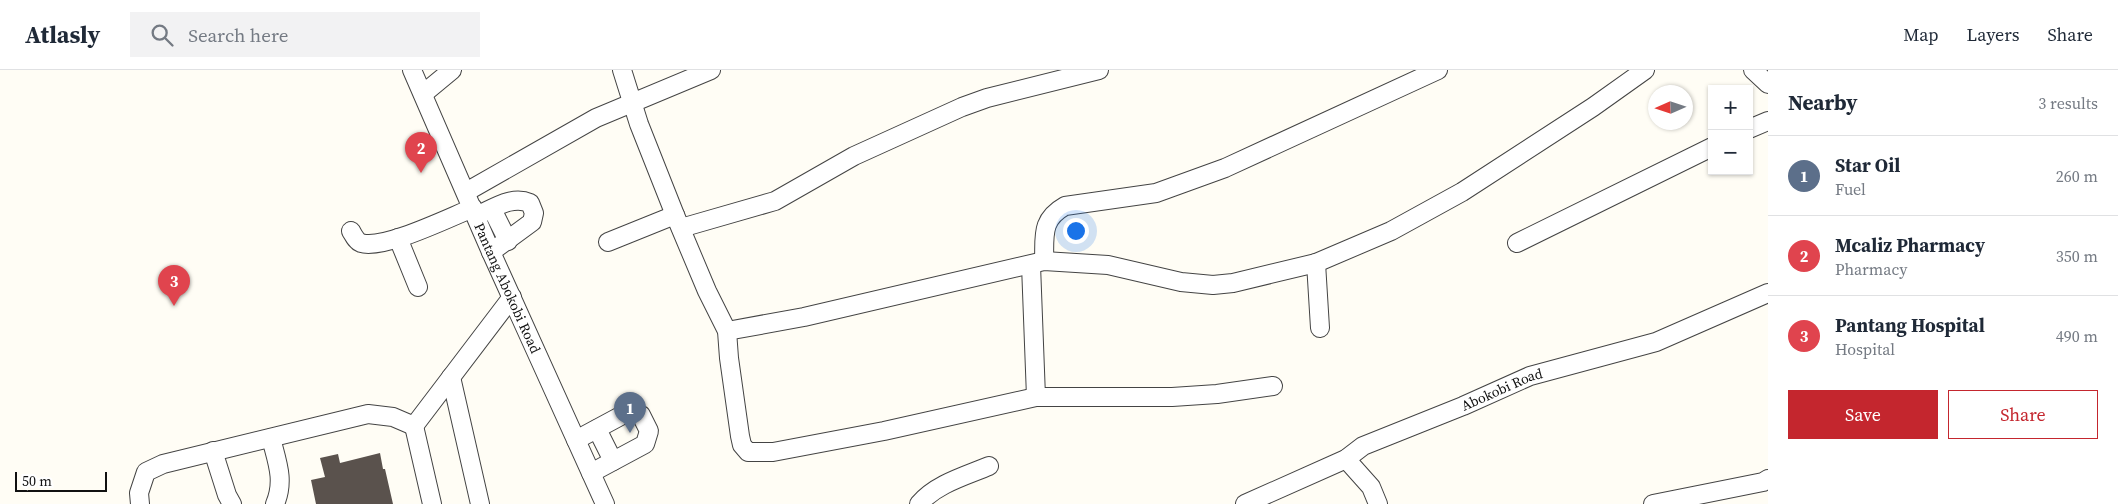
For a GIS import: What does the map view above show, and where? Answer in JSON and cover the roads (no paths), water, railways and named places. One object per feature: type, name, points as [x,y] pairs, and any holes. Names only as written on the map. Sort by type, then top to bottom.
[{"type":"street","name":"Pantang Abokobi Road","points":[[412,70],[491,252],[605,504]]},
{"type":"street","points":[[423,94],[445,78],[452,70]]},
{"type":"street","points":[[622,70],[632,104],[678,221],[707,291],[727,331],[740,436],[742,445],[748,452],[773,452],[884,431],[1036,397],[1172,397],[1217,394],[1273,386]]},
{"type":"street","points":[[351,232],[355,240],[368,244],[382,243],[398,238],[472,205],[596,118],[711,70]]},
{"type":"street","points":[[608,242],[678,221],[775,201],[854,156],[962,107],[987,98],[1099,70]]},
{"type":"street","points":[[1036,397],[1038,263],[1046,222],[1057,210],[1065,206],[1156,193],[1225,168],[1438,70]]},
{"type":"street","points":[[727,331],[814,315],[1038,263],[1108,265],[1181,282],[1213,285],[1233,283],[1316,263],[1391,231],[1462,192],[1593,107],[1645,70]]},
{"type":"street","points":[[1753,70],[1768,84]]},
{"type":"street","points":[[1753,127],[1768,121]]},
{"type":"street","points":[[1517,243],[1708,149]]},
{"type":"street","points":[[472,205],[492,209],[513,200],[522,200],[530,203],[534,213],[532,222],[491,252]]},
{"type":"street","points":[[492,209],[508,240]]},
{"type":"street","points":[[398,238],[418,287]]},
{"type":"street","points":[[1316,263],[1320,328]]},
{"type":"street","name":"Abokobi Road","points":[[1245,504],[1346,459],[1363,446],[1463,406],[1530,376],[1656,342],[1768,293]]},
{"type":"street","points":[[414,426],[512,297]]},
{"type":"street","points":[[451,377],[480,504]]},
{"type":"street","points":[[576,440],[628,412],[641,415],[649,431],[645,444],[591,473]]},
{"type":"street","points":[[140,504],[139,493],[146,472],[163,464],[368,414],[393,417],[414,426]]},
{"type":"street","points":[[414,426],[432,504]]},
{"type":"street","points":[[597,428],[613,461]]},
{"type":"street","points":[[271,438],[279,470],[281,490],[275,504]]},
{"type":"street","points":[[213,451],[227,495],[232,504]]},
{"type":"street","points":[[1346,459],[1371,488],[1378,504]]},
{"type":"street","points":[[920,504],[926,496],[948,483],[989,466]]},
{"type":"street","points":[[1653,504],[1763,482],[1768,479]]},
{"type":"place","name":"Mcaliz Pharmacy","points":[[421,173]]},
{"type":"place","name":"Pantang Hospital","points":[[174,306]]},
{"type":"place","name":"Star Oil","points":[[630,433]]}]
